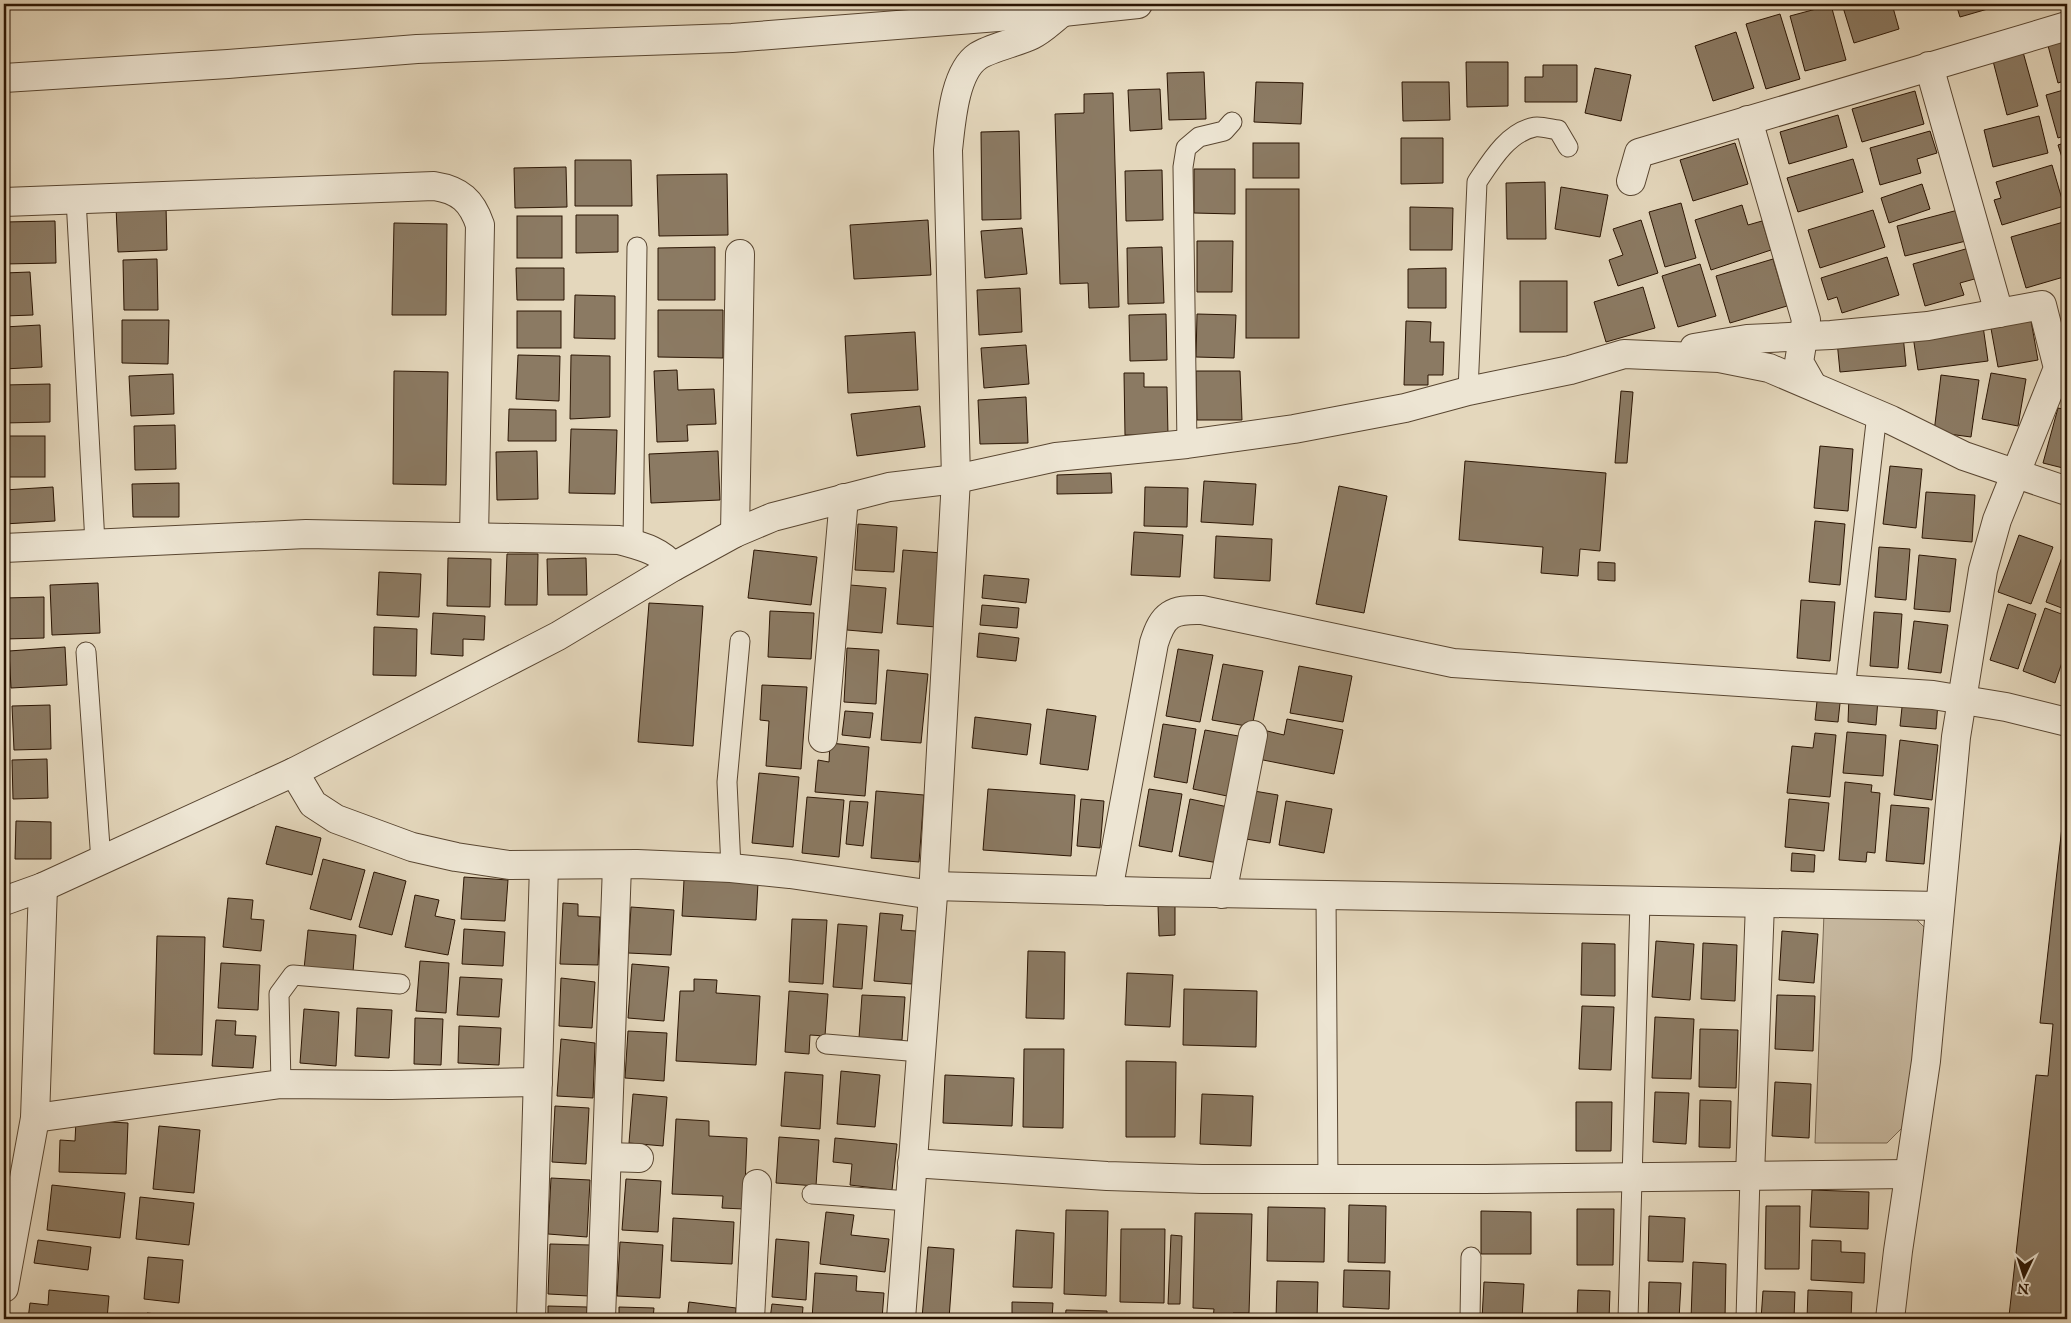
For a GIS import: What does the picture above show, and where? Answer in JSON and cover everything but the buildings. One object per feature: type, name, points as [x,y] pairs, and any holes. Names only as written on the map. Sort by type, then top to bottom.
[{"type":"street","points":[[4,78],[228,64],[417,49],[732,38],[1063,12],[1138,4]]},
{"type":"street","points":[[901,1319],[933,890],[956,479],[948,150],[958,90],[967,68],[978,56],[1035,34],[1063,12]]},
{"type":"street","points":[[1631,181],[1639,152],[2067,26]]},
{"type":"street","points":[[1929,66],[2000,313]]},
{"type":"street","points":[[1748,120],[1806,320],[1799,362],[1812,385]]},
{"type":"street","points":[[4,202],[434,186],[450,188],[463,197],[474,208],[480,225],[474,537]]},
{"type":"street","points":[[735,533],[740,254]]},
{"type":"street","points":[[1676,358],[1682,351],[1747,338],[1831,335],[1928,326],[2042,305],[2058,368],[1997,520],[1983,570],[1956,738],[1926,1061],[1890,1319]]},
{"type":"street","points":[[4,901],[43,887],[294,772],[558,636],[673,567],[735,533],[773,518],[889,487],[956,479],[1056,457],[1187,444],[1294,429],[1405,408],[1468,391],[1570,370],[1624,354],[1676,358],[1719,358],[1769,368],[1877,414],[1964,456],[2067,491]]},
{"type":"street","points":[[823,738],[844,498]]},
{"type":"street","points":[[4,548],[306,534],[619,540],[658,553],[667,559],[673,567]]},
{"type":"street","points":[[1108,891],[1154,642],[1160,624],[1171,614],[1186,609],[1202,610],[1453,663],[1962,698],[2067,722]]},
{"type":"street","points":[[1222,894],[1253,735]]},
{"type":"street","points":[[294,772],[313,804],[336,819],[412,847],[456,857],[509,865],[617,864],[731,868],[933,890],[1108,891],[1940,906]]},
{"type":"street","points":[[601,1319],[617,864]]},
{"type":"street","points":[[531,1319],[544,865]]},
{"type":"street","points":[[4,1288],[35,1118],[43,887]]},
{"type":"street","points":[[1750,1176],[1760,903]]},
{"type":"street","points":[[35,1118],[281,1084],[391,1086],[538,1082]]},
{"type":"street","points":[[607,1157],[638,1158]]},
{"type":"street","points":[[912,1162],[1107,1176],[1202,1179],[1328,1180],[1909,1174]]},
{"type":"street","points":[[750,1319],[757,1184]]},
{"type":"lane","points":[[1187,444],[1183,167],[1186,148],[1199,137],[1224,131],[1232,122]]},
{"type":"lane","points":[[1468,391],[1477,182],[1491,160],[1514,136],[1536,126],[1558,130],[1568,147]]},
{"type":"lane","points":[[76,199],[95,543]]},
{"type":"lane","points":[[633,544],[637,247]]},
{"type":"lane","points":[[1845,690],[1877,414]]},
{"type":"lane","points":[[731,868],[727,782],[740,641]]},
{"type":"lane","points":[[86,652],[101,860]]},
{"type":"lane","points":[[1326,895],[1328,1180]]},
{"type":"lane","points":[[1628,1319],[1640,901]]},
{"type":"lane","points":[[281,1084],[279,994],[293,975],[400,984]]},
{"type":"lane","points":[[826,1044],[920,1052]]},
{"type":"lane","points":[[1746,1319],[1750,1176]]},
{"type":"lane","points":[[812,1194],[909,1201]]},
{"type":"lane","points":[[1470,1319],[1471,1257]]},
{"type":"shaded area","points":[[1824,913],[1912,915],[1926,929],[1909,1121],[1887,1143],[1815,1143]]}]
